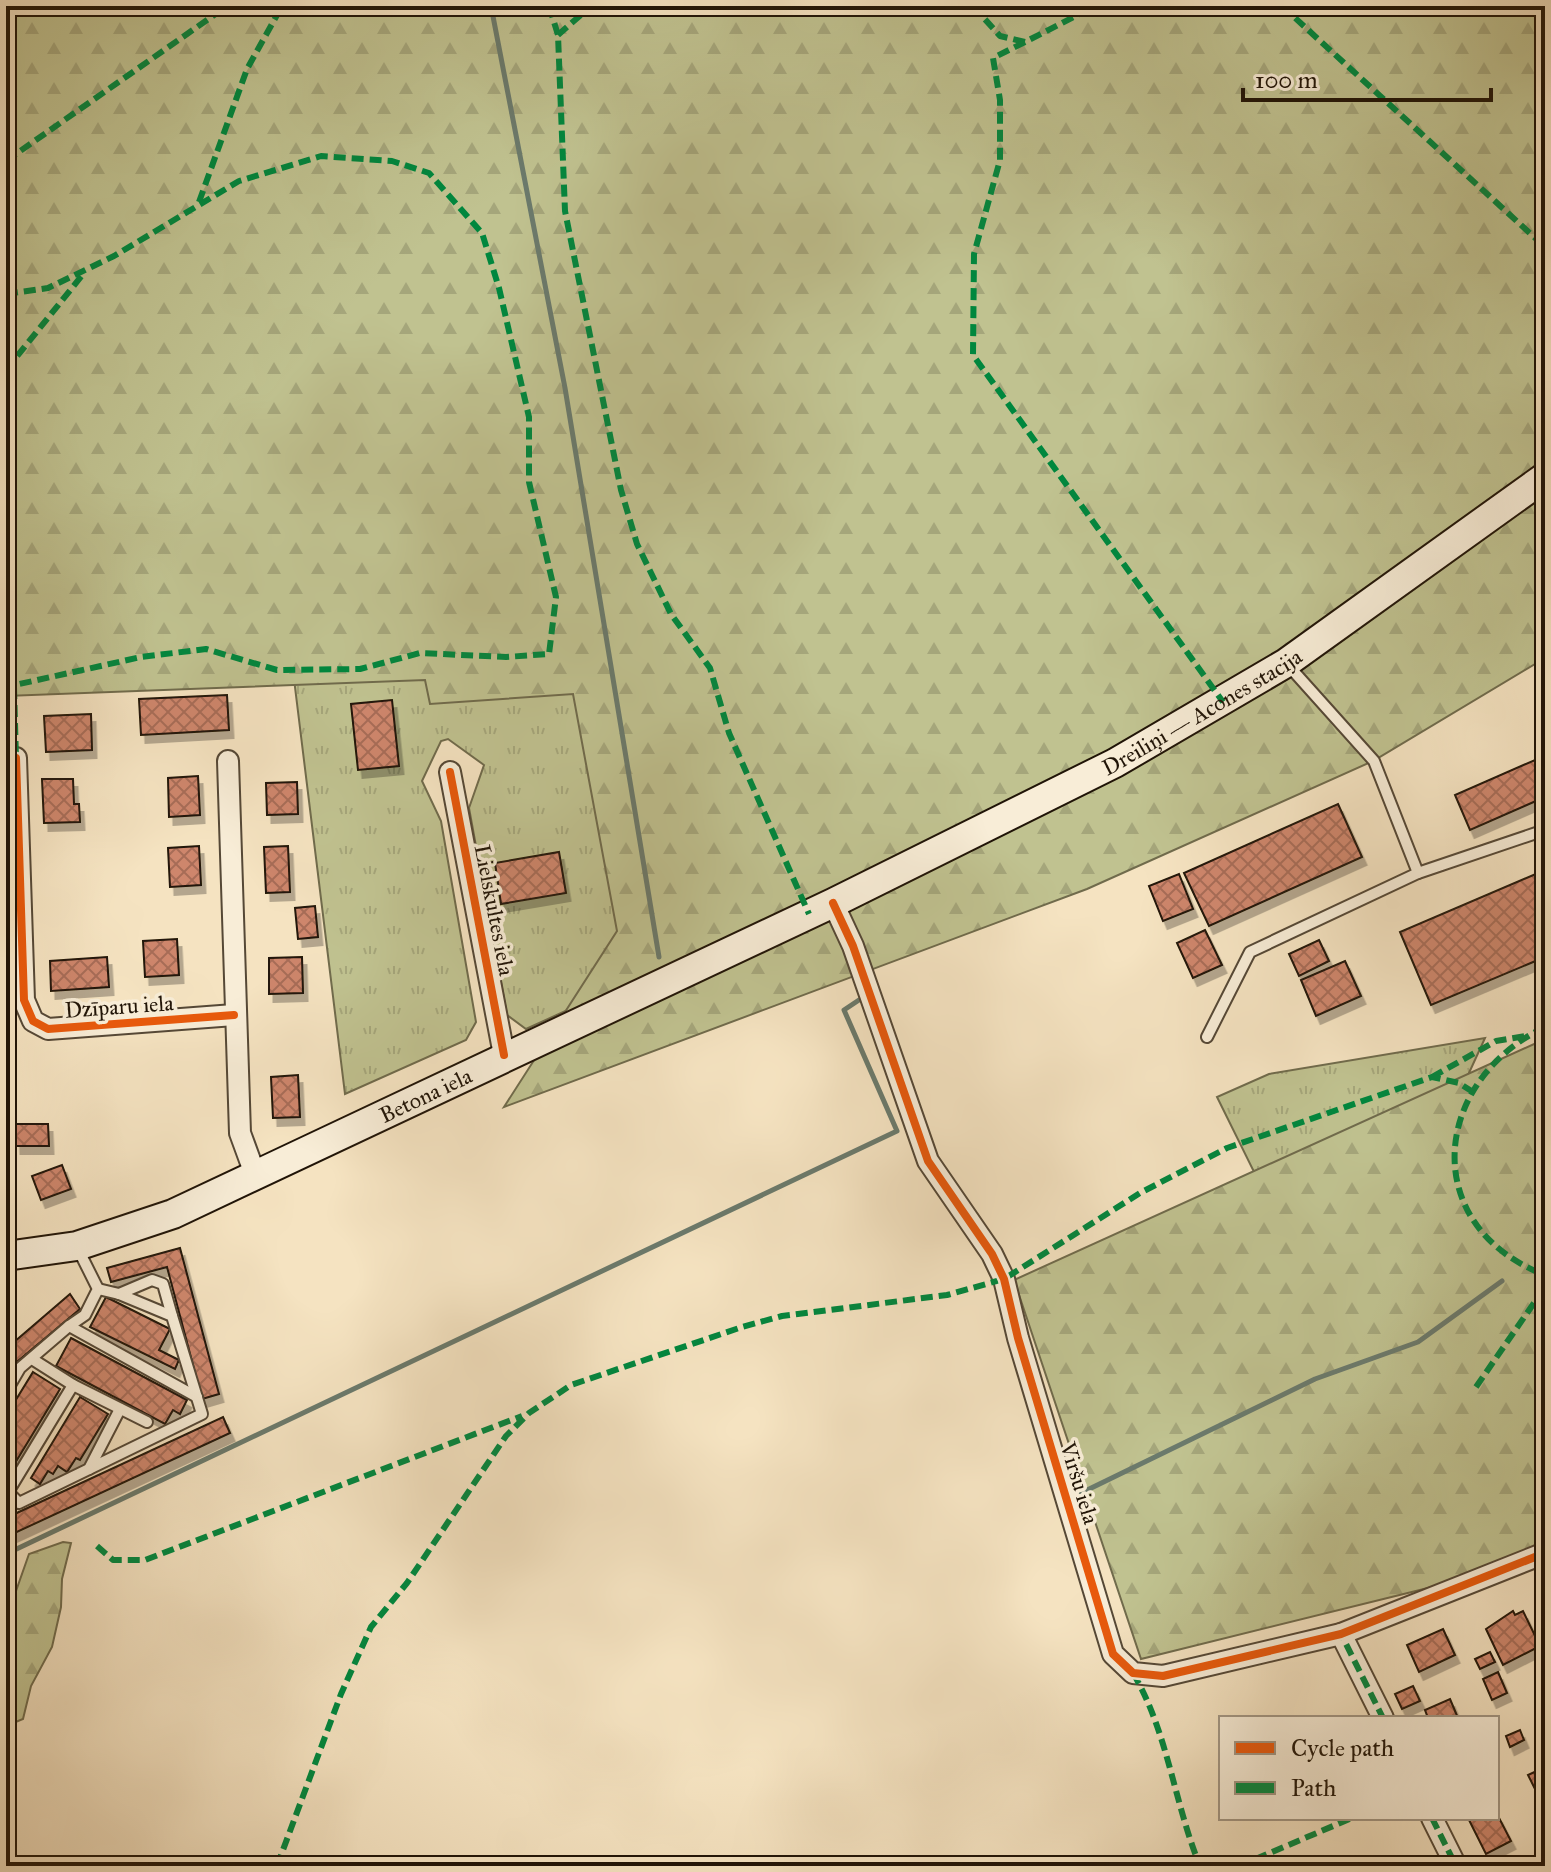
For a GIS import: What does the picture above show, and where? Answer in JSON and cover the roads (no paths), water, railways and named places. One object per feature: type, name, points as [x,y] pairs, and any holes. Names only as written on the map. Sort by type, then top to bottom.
[{"type":"main road","name":"Dreiliņi — Acones stacija","points":[[833,903],[1115,763],[1286,663],[1482,526],[1545,477]]},
{"type":"main road","name":"Betona iela","points":[[6,1256],[77,1246],[173,1214],[504,1055],[833,903]]},
{"type":"street","name":"Dzīparu iela","points":[[16,758],[23,985],[33,1021],[48,1029],[234,1015]]},
{"type":"street","points":[[228,761],[240,1133],[255,1174]]},
{"type":"street","name":"Lielskultes iela","points":[[450,772],[504,1055]]},
{"type":"street","name":"Viršu iela","points":[[833,903],[853,946],[928,1161],[1004,1279],[1018,1338],[1113,1654],[1133,1673],[1163,1676],[1341,1634],[1545,1553]]},
{"type":"street","points":[[1341,1634],[1382,1716]]},
{"type":"street","points":[[1433,1820],[1456,1866]]},
{"type":"lane","points":[[1286,663],[1374,761],[1418,873]]},
{"type":"lane","points":[[1207,1037],[1250,952],[1418,873],[1545,830]]},
{"type":"lane","points":[[77,1246],[98,1289]]},
{"type":"lane","points":[[73,1385],[8,1492],[19,1503],[202,1414],[163,1284],[152,1280],[119,1294]]},
{"type":"lane","points":[[98,1289],[119,1294],[172,1316]]},
{"type":"lane","points":[[6,1392],[20,1368],[85,1315],[98,1289]]},
{"type":"lane","points":[[69,1326],[197,1397]]},
{"type":"lane","points":[[32,1359],[73,1385],[147,1422]]},
{"type":"lane","points":[[89,1469],[120,1409]]},
{"type":"waterway","points":[[491,6],[565,388],[659,957]]},
{"type":"waterway","points":[[6,1554],[897,1131],[844,1010],[859,1000]]},
{"type":"waterway","points":[[1539,1252],[1545,1250]]},
{"type":"waterway","points":[[1081,1493],[1315,1379],[1418,1342],[1502,1281]]}]
